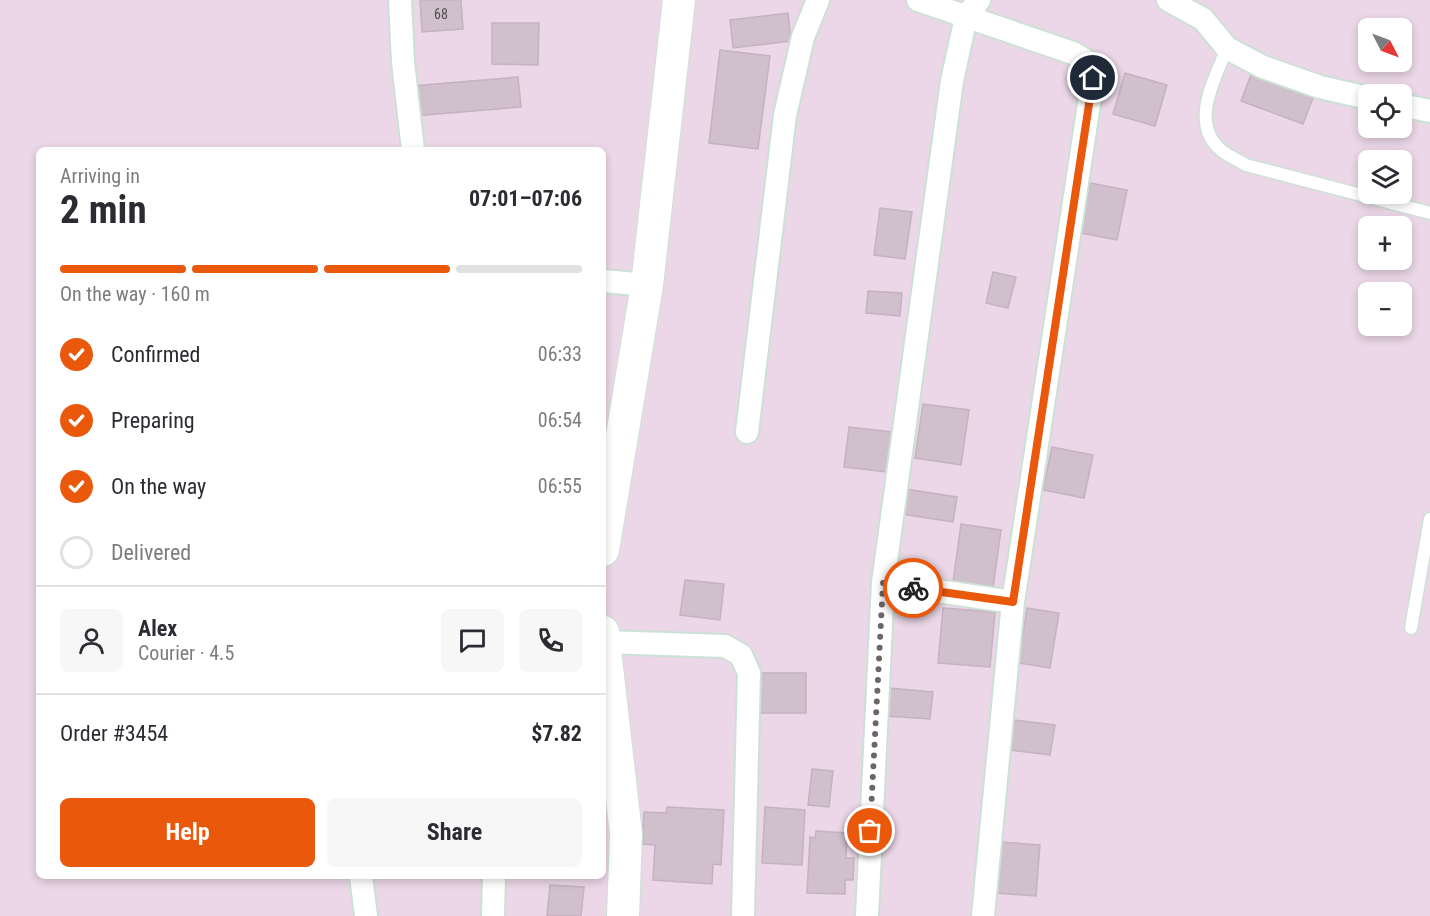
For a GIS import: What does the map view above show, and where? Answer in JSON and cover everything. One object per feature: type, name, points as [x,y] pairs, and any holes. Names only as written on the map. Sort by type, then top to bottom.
[{"type":"street","points":[[400,0],[403,62],[413,147]]},
{"type":"street","points":[[606,532],[647,285],[679,0]]},
{"type":"street","points":[[747,432],[785,114],[803,37],[818,0]]},
{"type":"street","points":[[918,0],[972,8],[1073,53],[1085,60],[1093,78],[1013,602],[983,916]]},
{"type":"street","points":[[1168,0],[1203,19],[1227,48],[1263,67],[1320,87],[1358,96]]},
{"type":"street","points":[[867,916],[883,583],[952,81],[972,8]]},
{"type":"street","points":[[1412,107],[1430,111]]},
{"type":"street","points":[[606,281],[647,285]]},
{"type":"street","points":[[883,583],[1013,602]]},
{"type":"street","points":[[606,637],[725,646],[741,655],[749,673],[743,916]]},
{"type":"street","points":[[606,655],[626,834],[623,916]]},
{"type":"street","points":[[361,879],[366,916]]},
{"type":"street","points":[[494,879],[494,916]]},
{"type":"lane","points":[[1227,48],[1205,105],[1207,128],[1220,149],[1246,165],[1430,213]]},
{"type":"lane","points":[[1411,628],[1430,519]]},
{"type":"building","points":[[420,0],[461,0],[463,29],[422,32]]},
{"type":"building","points":[[788,13],[791,41],[733,48],[730,20]]},
{"type":"building","points":[[492,23],[539,23],[538,65],[492,64]]},
{"type":"building","points":[[720,50],[770,56],[758,149],[709,143]]},
{"type":"building","points":[[1252,72],[1314,95],[1303,124],[1241,101]]},
{"type":"building","points":[[1125,73],[1167,85],[1155,126],[1113,114]]},
{"type":"building","points":[[518,77],[521,107],[414,116],[412,86]]},
{"type":"building","points":[[1090,183],[1127,190],[1117,240],[1080,233]]},
{"type":"building","points":[[880,208],[912,212],[905,259],[874,255]]},
{"type":"building","points":[[993,272],[1016,277],[1008,308],[986,303]]},
{"type":"building","points":[[868,291],[902,293],[900,316],[866,313]]},
{"type":"building","points":[[923,404],[969,410],[961,465],[915,458]]},
{"type":"building","points":[[849,427],[892,432],[887,472],[844,467]]},
{"type":"building","points":[[1052,447],[1093,455],[1084,498],[1043,490]]},
{"type":"building","points":[[905,489],[957,497],[953,522],[902,514]]},
{"type":"building","points":[[961,524],[1001,530],[993,588],[953,582]]},
{"type":"building","points":[[685,580],[724,584],[720,620],[680,615]]},
{"type":"building","points":[[943,608],[995,612],[990,667],[938,663]]},
{"type":"building","points":[[1027,608],[1059,613],[1050,668],[1018,663]]},
{"type":"building","points":[[758,673],[806,673],[806,713],[758,713]]},
{"type":"building","points":[[889,688],[933,692],[930,719],[886,716]]},
{"type":"building","points":[[1013,720],[1055,725],[1050,755],[1009,750]]},
{"type":"building","points":[[812,769],[833,771],[829,807],[808,805]]},
{"type":"building","points":[[667,807],[724,810],[721,865],[713,864],[712,884],[653,880],[655,845],[642,844],[644,812],[666,813]]},
{"type":"building","points":[[765,807],[805,810],[802,865],[762,863]]},
{"type":"building","points":[[816,831],[847,833],[846,858],[854,858],[853,880],[845,880],[845,894],[807,893],[810,837],[815,838]]},
{"type":"building","points":[[1000,842],[1040,845],[1036,896],[996,893]]},
{"type":"building","points":[[550,885],[584,887],[581,916],[547,916]]},
{"type":"way so far","points":[[870,831],[883,583],[913,588]]},
{"type":"route","points":[[913,588],[1013,602],[1093,78]]}]
